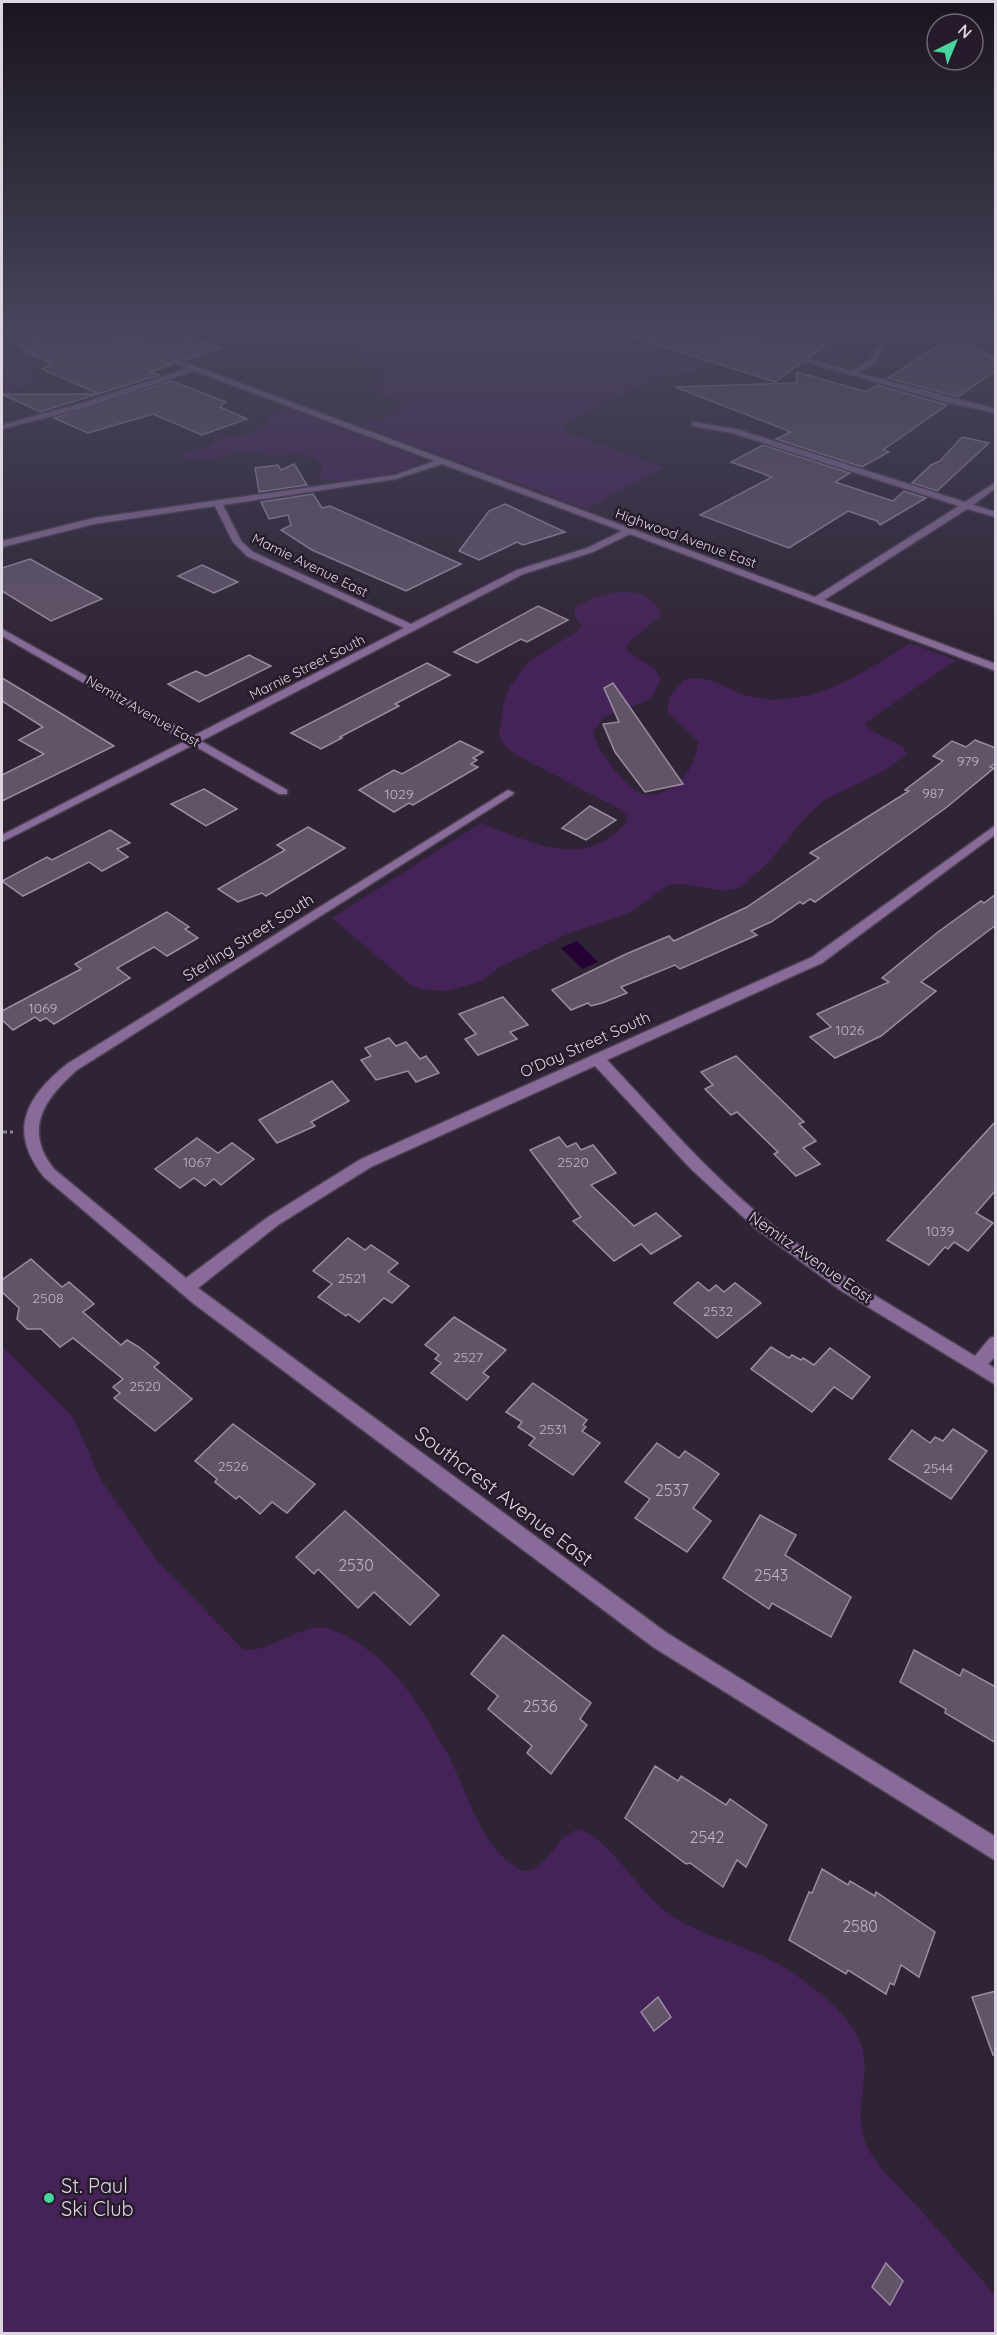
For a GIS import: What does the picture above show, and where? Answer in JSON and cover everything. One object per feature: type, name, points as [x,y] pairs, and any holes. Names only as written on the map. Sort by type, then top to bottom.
[{"type":"street","name":"Highwood Avenue East","points":[[389,441],[996,668]]},
{"type":"street","points":[[767,441],[996,515]]},
{"type":"street","points":[[2,544],[87,522],[396,477],[442,461]]},
{"type":"street","points":[[816,601],[966,506],[996,484]]},
{"type":"street","name":"Mamie Avenue East","points":[[218,503],[237,542],[250,554],[411,628]]},
{"type":"street","name":"Marnie Street South","points":[[2,839],[520,572],[590,550],[630,531]]},
{"type":"street","name":"Nemitz Avenue East","points":[[2,632],[283,792]]},
{"type":"street","name":"Sterling Street South","points":[[30,1130],[33,1112],[39,1102],[72,1067],[508,793]]},
{"type":"street","name":"O'Day Street South","points":[[186,1288],[252,1234],[337,1179],[405,1144],[817,960],[996,828]]},
{"type":"street","name":"Nemitz Avenue East","points":[[597,1059],[716,1184],[762,1226],[803,1256],[996,1378]]},
{"type":"street","name":"Southcrest Avenue East","points":[[30,1130],[33,1151],[42,1167],[186,1288],[660,1640],[996,1850]]},
{"type":"street","points":[[977,1366],[996,1343]]},
{"type":"shaded area","points":[[216,441],[374,441],[416,457],[420,462],[400,471],[369,478],[338,481],[318,477],[323,468],[313,458],[301,454],[270,456],[246,452],[204,460],[182,456],[184,453],[208,447]]},
{"type":"shaded area","points":[[403,441],[591,441],[664,467],[587,509]]},
{"type":"shaded area","points":[[620,592],[646,596],[659,609],[661,616],[630,641],[626,650],[655,669],[661,679],[651,699],[604,717],[593,732],[612,767],[627,784],[641,794],[663,792],[673,787],[681,781],[693,763],[698,741],[667,712],[670,696],[684,680],[701,678],[749,696],[771,699],[792,698],[813,694],[854,677],[910,643],[956,660],[865,723],[870,730],[904,747],[906,755],[886,770],[824,800],[805,818],[768,863],[739,888],[724,891],[684,884],[668,885],[628,914],[568,934],[502,966],[481,981],[448,991],[422,989],[411,985],[332,918],[481,823],[538,844],[576,849],[594,846],[611,837],[627,821],[626,815],[618,808],[516,755],[503,744],[499,735],[504,701],[509,688],[529,661],[578,631],[581,626],[574,616],[575,608],[595,597]]},
{"type":"shaded area","points":[[577,941],[598,962],[582,969],[561,948]]},
{"type":"shaded area","points":[[2,1346],[73,1417],[101,1480],[158,1562],[241,1647],[248,1650],[257,1649],[310,1628],[319,1627],[347,1636],[384,1663],[424,1714],[448,1755],[487,1837],[510,1863],[525,1871],[534,1869],[565,1837],[581,1829],[605,1846],[644,1891],[676,1919],[699,1931],[771,1960],[832,2004],[850,2024],[859,2039],[863,2054],[865,2068],[861,2125],[868,2148],[886,2173],[995,2295],[995,2333],[2,2333]]},
{"type":"building","points":[[782,441],[896,441],[883,450],[889,452],[862,467]]},
{"type":"building","points":[[958,441],[989,443],[937,491],[912,483],[931,465],[940,461]]},
{"type":"building","points":[[763,445],[850,473],[835,482],[893,501],[904,491],[926,498],[880,525],[877,521],[848,511],[789,548],[700,515],[772,477],[731,462]]},
{"type":"building","points":[[294,464],[307,485],[259,492],[255,468],[278,465],[281,470]]},
{"type":"building","points":[[313,494],[322,508],[330,506],[461,564],[406,591],[312,550],[281,530],[291,525],[288,515],[269,519],[261,502]]},
{"type":"building","points":[[505,504],[565,532],[523,545],[517,542],[479,560],[459,551],[489,511]]},
{"type":"building","points":[[30,559],[102,599],[51,621],[2,591],[2,568]]},
{"type":"building","points":[[202,565],[238,582],[214,593],[178,576]]},
{"type":"building","points":[[538,606],[568,620],[527,642],[521,639],[477,663],[454,652]]},
{"type":"building","points":[[249,655],[271,666],[199,702],[168,684],[196,671],[206,676]]},
{"type":"building","points":[[427,663],[450,675],[395,704],[399,706],[321,749],[291,733]]},
{"type":"building","points":[[2,678],[114,746],[2,801],[2,775],[44,754],[19,740],[43,727],[2,701]]},
{"type":"building","points":[[613,683],[683,784],[645,792],[615,752],[603,724],[619,722],[604,688]]},
{"type":"building","points":[[975,740],[996,748],[996,763],[990,767],[994,768],[947,807],[815,902],[810,899],[803,904],[800,902],[771,922],[751,931],[757,935],[680,969],[675,965],[621,987],[627,993],[602,1003],[591,1006],[588,1003],[571,1010],[552,990],[626,954],[669,936],[674,941],[747,907],[819,858],[810,853],[909,791],[905,790],[943,761],[933,756],[952,741],[966,747]]},
{"type":"building","points":[[460,741],[483,752],[473,758],[477,760],[471,764],[478,767],[413,805],[409,803],[394,812],[359,790],[394,770],[402,774]]},
{"type":"building","points":[[204,789],[237,809],[206,826],[171,804]]},
{"type":"building","points":[[590,806],[616,820],[586,840],[562,828]]},
{"type":"building","points":[[308,827],[345,848],[266,896],[262,893],[238,902],[218,889],[285,850],[277,845]]},
{"type":"building","points":[[110,830],[130,843],[117,849],[128,857],[102,871],[89,862],[23,896],[2,881],[47,857],[52,860]]},
{"type":"building","points":[[996,894],[996,925],[921,982],[936,991],[881,1036],[835,1058],[810,1037],[831,1027],[817,1014],[889,982],[882,978],[938,932],[981,901],[984,903]]},
{"type":"building","points":[[167,912],[189,927],[185,929],[198,938],[167,956],[154,947],[117,968],[130,978],[54,1024],[46,1018],[40,1021],[35,1017],[13,1030],[2,1020],[2,1011],[81,969],[75,964]]},
{"type":"building","points":[[503,997],[528,1025],[510,1032],[517,1039],[478,1055],[465,1039],[476,1034],[459,1014]]},
{"type":"building","points":[[389,1038],[396,1046],[406,1042],[420,1059],[426,1056],[439,1073],[416,1082],[408,1071],[376,1080],[361,1060],[371,1056],[365,1048]]},
{"type":"building","points":[[736,1056],[804,1122],[799,1124],[816,1141],[803,1148],[820,1164],[796,1176],[774,1154],[778,1152],[737,1112],[731,1115],[705,1089],[713,1085],[701,1072]]},
{"type":"building","points":[[332,1081],[349,1101],[311,1122],[315,1126],[277,1143],[259,1120]]},
{"type":"building","points":[[996,1121],[996,1190],[976,1213],[993,1223],[968,1251],[954,1242],[948,1249],[945,1247],[929,1265],[887,1240]]},
{"type":"building","points":[[559,1137],[567,1147],[576,1143],[581,1150],[593,1145],[616,1173],[591,1185],[634,1226],[656,1213],[681,1236],[651,1254],[641,1244],[614,1261],[573,1221],[581,1217],[530,1150]]},
{"type":"building","points":[[197,1138],[218,1153],[232,1143],[254,1159],[221,1185],[214,1179],[205,1186],[194,1178],[180,1188],[155,1169]]},
{"type":"building","points":[[348,1238],[365,1250],[371,1245],[398,1263],[388,1272],[409,1286],[392,1303],[384,1298],[359,1322],[318,1297],[332,1284],[313,1271]]},
{"type":"building","points":[[31,1259],[62,1287],[69,1282],[94,1304],[83,1312],[121,1345],[127,1340],[139,1347],[159,1363],[154,1367],[192,1399],[155,1431],[114,1398],[120,1393],[113,1387],[123,1379],[73,1338],[60,1347],[41,1329],[27,1329],[17,1319],[19,1308],[2,1292],[2,1280]]},
{"type":"building","points":[[698,1282],[709,1291],[716,1285],[724,1292],[735,1283],[761,1303],[717,1338],[674,1303]]},
{"type":"building","points":[[454,1317],[506,1350],[483,1373],[489,1377],[467,1400],[431,1373],[441,1363],[435,1359],[439,1355],[425,1345]]},
{"type":"building","points":[[771,1347],[789,1358],[792,1355],[801,1360],[803,1358],[814,1365],[830,1348],[870,1377],[852,1399],[834,1387],[812,1412],[751,1369]]},
{"type":"building","points":[[533,1383],[587,1420],[583,1425],[586,1427],[582,1431],[600,1443],[573,1475],[529,1445],[535,1438],[518,1427],[522,1422],[506,1412]]},
{"type":"building","points":[[233,1424],[315,1484],[287,1513],[272,1502],[260,1514],[239,1496],[236,1499],[215,1482],[217,1479],[195,1461]]},
{"type":"building","points":[[953,1429],[987,1451],[951,1499],[889,1459],[912,1430],[930,1443],[935,1437],[943,1441]]},
{"type":"building","points":[[657,1443],[679,1458],[685,1451],[719,1474],[693,1508],[711,1521],[687,1552],[635,1518],[650,1499],[625,1482]]},
{"type":"building","points":[[345,1511],[439,1595],[410,1625],[374,1592],[358,1608],[318,1569],[314,1574],[296,1557]]},
{"type":"building","points":[[760,1515],[796,1535],[785,1555],[851,1597],[831,1637],[772,1603],[769,1609],[723,1578]]},
{"type":"building","points":[[503,1635],[591,1703],[580,1719],[587,1725],[551,1774],[527,1753],[532,1746],[488,1709],[498,1696],[471,1674]]},
{"type":"building","points":[[914,1650],[960,1676],[963,1669],[996,1687],[996,1743],[945,1713],[946,1709],[900,1682]]},
{"type":"building","points":[[655,1766],[678,1781],[681,1776],[726,1805],[730,1799],[767,1825],[746,1867],[737,1860],[723,1887],[690,1863],[686,1864],[625,1818]]},
{"type":"building","points":[[822,1869],[848,1885],[850,1881],[875,1896],[876,1892],[935,1932],[919,1977],[901,1965],[894,1985],[890,1983],[886,1994],[848,1970],[846,1974],[789,1940],[809,1892],[812,1893]]},
{"type":"building","points":[[996,1991],[996,2055],[993,2055],[972,1997]]},
{"type":"building","points":[[658,1997],[671,2017],[654,2031],[641,2012]]},
{"type":"building","points":[[886,2263],[903,2281],[890,2305],[872,2287]]},
{"type":"place","name":"St. Paul Ski Club","points":[[49,2198]]}]
